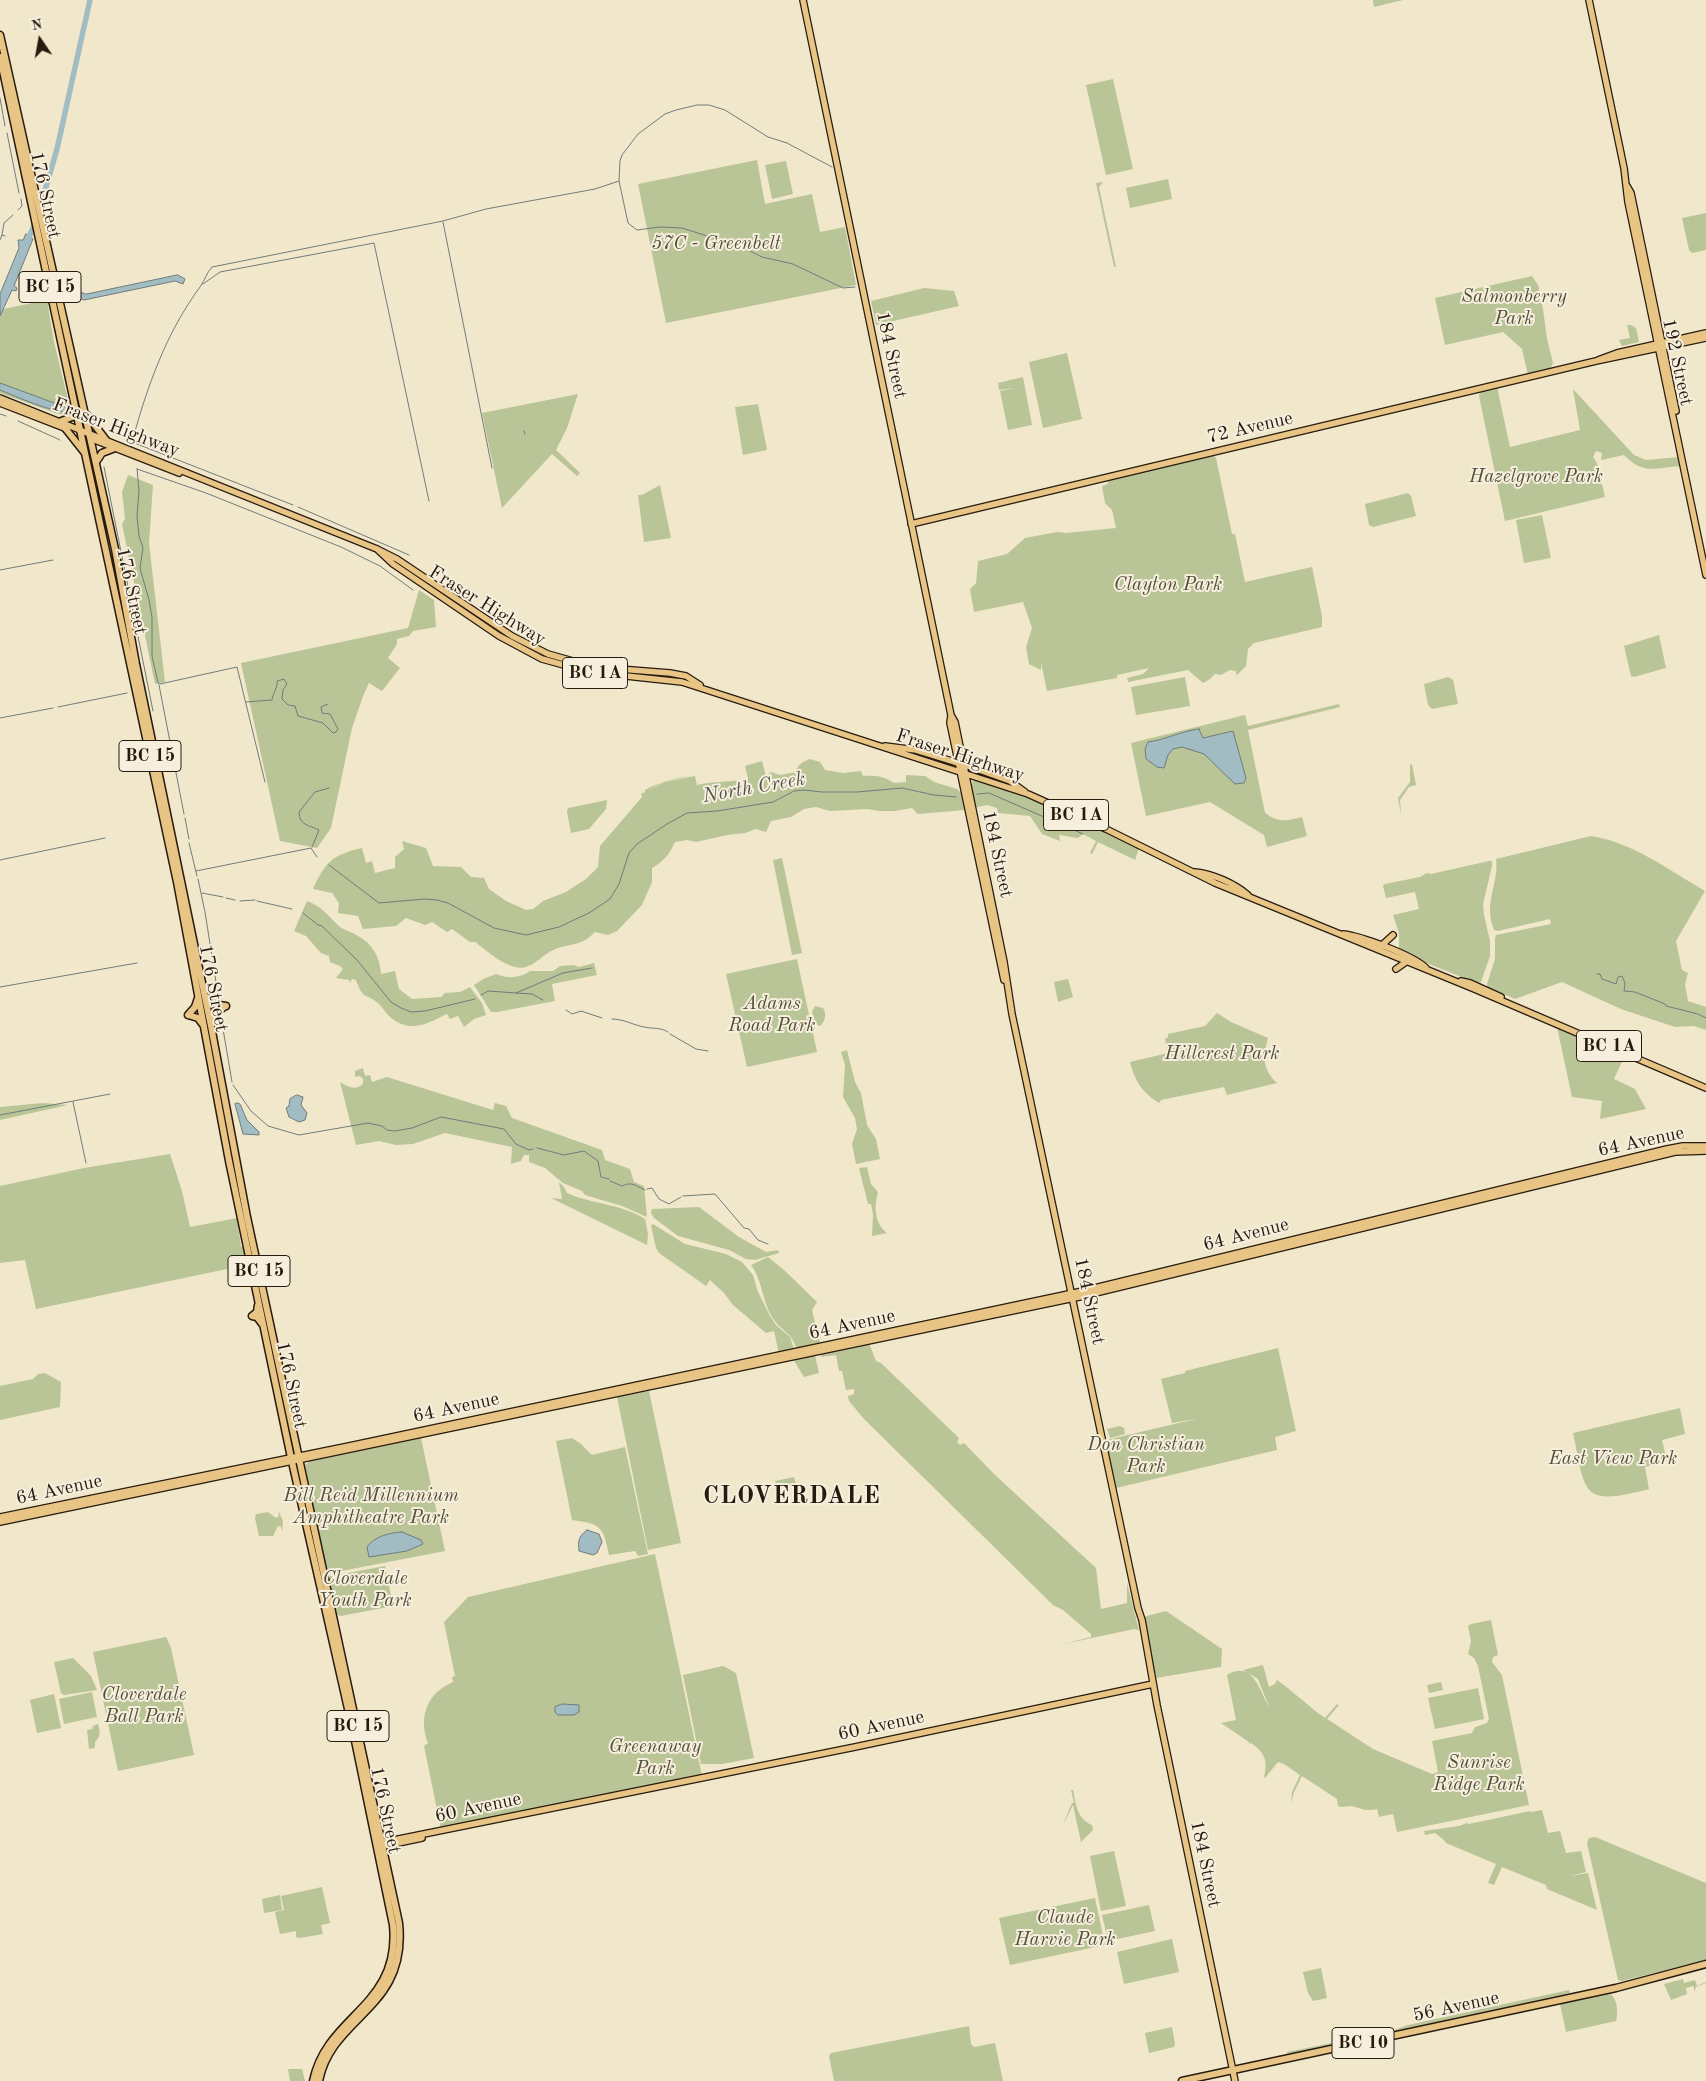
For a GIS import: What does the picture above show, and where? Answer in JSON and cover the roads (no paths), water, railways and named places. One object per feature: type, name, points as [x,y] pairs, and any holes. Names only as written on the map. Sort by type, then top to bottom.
[{"type":"highway","name":"176 Street","points":[[0,35],[96,462]]},
{"type":"highway","name":"176 Street","points":[[0,57],[202,994],[229,1160],[257,1294],[257,1310],[252,1316],[257,1318],[263,1325],[295,1460]]},
{"type":"highway","points":[[58,422],[72,417],[76,408]]},
{"type":"highway","points":[[84,411],[106,440]]},
{"type":"highway","points":[[65,428],[86,455]]},
{"type":"highway","points":[[96,462],[102,453],[115,448]]},
{"type":"highway","name":"BC 15","points":[[96,462],[202,994]]},
{"type":"highway","points":[[202,994],[213,1004],[226,1006],[216,1013],[208,1026],[198,1018],[188,1015],[202,994]]},
{"type":"highway","name":"BC 15","points":[[208,1026],[295,1460],[380,1845],[398,1917],[400,1935],[399,1953],[392,1977],[380,1997],[332,2050],[324,2065],[319,2081]]},
{"type":"highway","name":"176 Street","points":[[313,2081],[318,2063],[330,2042],[373,1996],[388,1974],[393,1956],[394,1925],[380,1845]]},
{"type":"highway","name":"56 Avenue","points":[[1182,2081],[1616,1988],[1706,1964]]},
{"type":"main road","name":"184 Street","points":[[803,0],[911,524],[954,722],[976,852],[1010,1000]]},
{"type":"main road","name":"192 Street","points":[[1589,0],[1627,184],[1628,202],[1706,557]]},
{"type":"main road","name":"72 Avenue","points":[[911,524],[1596,361],[1706,333]]},
{"type":"main road","name":"72 Avenue","points":[[1660,345],[1706,338]]},
{"type":"main road","name":"192 Street","points":[[1660,345],[1706,575]]},
{"type":"main road","name":"Fraser Highway","points":[[0,398],[81,433]]},
{"type":"main road","name":"Fraser Highway","points":[[0,403],[65,428],[106,440],[169,467]]},
{"type":"main road","name":"Fraser Highway","points":[[90,436],[115,448],[222,486],[377,549],[397,559],[512,636],[536,649],[569,661],[594,666],[686,676],[708,690]]},
{"type":"main road","points":[[90,436],[169,467]]},
{"type":"main road","name":"Fraser Highway","points":[[377,549],[393,564],[504,638],[542,659],[581,670],[671,680],[708,690],[883,746],[1010,781],[1028,794]]},
{"type":"main road","name":"184 Street","points":[[951,715],[950,723],[967,784],[1004,962],[1010,1000],[1146,1641],[1153,1684],[1235,2081]]},
{"type":"main road","name":"Fraser Highway","points":[[883,746],[900,746],[946,760],[978,777],[1028,794],[1106,829],[1188,871],[1336,933],[1408,960]]},
{"type":"main road","points":[[946,760],[956,750]]},
{"type":"main road","points":[[967,784],[978,777]]},
{"type":"main road","points":[[976,852],[982,857]]},
{"type":"main road","name":"Fraser Highway","points":[[1188,871],[1205,873],[1238,887],[1254,899]]},
{"type":"main road","name":"Fraser Highway","points":[[1336,933],[1355,935],[1429,971],[1495,993],[1511,1004]]},
{"type":"main road","points":[[1381,946],[1393,935]]},
{"type":"main road","points":[[1396,968],[1408,960]]},
{"type":"main road","name":"Fraser Highway","points":[[1471,985],[1706,1088]]},
{"type":"main road","name":"64 Avenue","points":[[0,1522],[190,1484],[243,1470],[244,1468],[363,1448],[1023,1308],[1675,1147],[1706,1148]]},
{"type":"main road","name":"64 Avenue","points":[[1354,1230],[1532,1186],[1684,1151],[1706,1148]]},
{"type":"main road","points":[[1532,1186],[1537,1180]]},
{"type":"main road","points":[[1073,1296],[1354,1230],[1356,1227],[1373,1222],[1374,1220]]},
{"type":"main road","name":"64 Avenue","points":[[0,1518],[295,1460],[383,1438],[1073,1296]]},
{"type":"main road","points":[[363,1448],[365,1445],[380,1442],[383,1438]]},
{"type":"main road","name":"60 Avenue","points":[[380,1845],[448,1833],[496,1819],[1153,1684]]},
{"type":"main road","name":"60 Avenue","points":[[380,1845],[599,1802],[614,1796]]},
{"type":"water","points":[[26,234],[33,239],[14,286],[17,288],[16,291],[12,290],[0,316],[0,294],[19,248],[18,240],[23,240]]},
{"type":"water","points":[[178,275],[185,279],[183,284],[175,281],[84,300],[66,293],[65,288],[86,294]]},
{"type":"water","points":[[0,383],[68,408],[68,411],[55,410],[14,396],[0,390]]},
{"type":"water","points":[[1199,729],[1203,738],[1233,731],[1246,778],[1244,783],[1235,784],[1204,754],[1182,747],[1173,749],[1168,755],[1164,768],[1157,767],[1146,759],[1145,749],[1148,742]]},
{"type":"water","points":[[297,1095],[303,1097],[301,1105],[307,1113],[305,1120],[299,1122],[289,1117],[286,1108],[289,1106],[290,1099]]},
{"type":"water","points":[[235,1104],[240,1104],[247,1120],[259,1132],[259,1135],[243,1134]]},
{"type":"water","points":[[587,1530],[599,1534],[602,1542],[597,1553],[593,1555],[579,1551],[579,1539]]},
{"type":"water","points":[[402,1532],[421,1540],[423,1544],[407,1551],[369,1557],[367,1547],[370,1543],[387,1534]]},
{"type":"water","points":[[562,1704],[579,1705],[579,1712],[574,1715],[558,1715],[555,1712],[555,1707]]},
{"type":"waterway","points":[[39,211],[57,149],[90,0]]},
{"type":"waterway","points":[[0,98],[5,126]]},
{"type":"waterway","points":[[832,167],[787,143],[768,137],[725,110],[709,105],[697,105],[665,114],[638,134],[622,155],[619,181],[628,223],[637,230],[660,227],[682,228],[742,247],[762,257],[793,264],[843,288],[855,287]]},
{"type":"waterway","points":[[7,133],[19,193]]},
{"type":"waterway","points":[[293,505],[132,442],[144,401],[167,342],[212,267],[443,221],[486,209],[595,189],[619,181]]},
{"type":"waterway","points":[[18,210],[22,206],[21,199]]},
{"type":"waterway","points":[[2,235],[4,223],[13,215]]},
{"type":"waterway","points":[[27,241],[36,222]]},
{"type":"waterway","points":[[443,222],[492,468]]},
{"type":"waterway","points":[[0,240],[2,235],[5,236]]},
{"type":"waterway","points":[[203,284],[220,272],[374,243],[429,501]]},
{"type":"waterway","points":[[0,414],[6,416]]},
{"type":"waterway","points":[[18,421],[60,440]]},
{"type":"waterway","points":[[104,467],[153,711]]},
{"type":"waterway","points":[[137,469],[139,490],[137,516],[139,536],[143,548],[140,568],[152,617],[152,656],[158,683],[237,667],[265,782]]},
{"type":"waterway","points":[[137,469],[206,493],[341,547],[380,566],[413,590]]},
{"type":"waterway","points":[[298,507],[409,555]]},
{"type":"waterway","points":[[0,570],[53,560]]},
{"type":"waterway","points":[[246,702],[272,700],[277,681],[284,679],[287,684],[283,690],[282,699],[288,705],[295,706],[298,716],[323,723],[333,733],[338,729],[330,714],[322,713],[321,707],[328,704]]},
{"type":"waterway","points":[[159,685],[184,814]]},
{"type":"waterway","points":[[58,707],[127,693]]},
{"type":"waterway","points":[[0,718],[53,708]]},
{"type":"waterway","points":[[312,847],[319,830],[303,823],[299,817],[299,812],[315,792],[329,788]]},
{"type":"waterway","name":"North Creek","points":[[329,865],[379,903],[425,899],[437,900],[448,903],[494,928],[526,935],[559,927],[589,913],[610,899],[619,884],[629,853],[637,844],[687,813],[717,811],[773,802],[794,791],[804,790],[857,792],[902,788],[934,795],[956,797]]},
{"type":"waterway","name":"North Creek","points":[[977,794],[989,793],[1083,834]]},
{"type":"waterway","points":[[185,818],[189,839]]},
{"type":"waterway","points":[[0,860],[105,838]]},
{"type":"waterway","points":[[189,843],[197,876]]},
{"type":"waterway","name":"North Creek","points":[[196,871],[311,848],[317,857]]},
{"type":"waterway","points":[[198,879],[216,982]]},
{"type":"waterway","points":[[202,893],[223,897]]},
{"type":"waterway","points":[[226,898],[235,900]]},
{"type":"waterway","points":[[240,901],[255,900]]},
{"type":"waterway","points":[[257,901],[292,909]]},
{"type":"waterway","points":[[303,913],[322,926],[357,960],[391,1002],[401,1008],[411,1012],[425,1011],[475,999]]},
{"type":"waterway","points":[[0,987],[137,963]]},
{"type":"waterway","points":[[516,993],[563,973],[592,968]]},
{"type":"waterway","points":[[1597,974],[1600,974],[1602,979],[1616,984],[1618,977],[1622,976],[1625,983],[1624,991],[1635,992],[1666,1006],[1698,1014],[1706,1018]]},
{"type":"waterway","points":[[481,995],[488,991],[532,994],[543,1000]]},
{"type":"waterway","points":[[566,1010],[572,1014],[581,1011],[602,1018]]},
{"type":"waterway","points":[[221,1017],[232,1082]]},
{"type":"waterway","points":[[612,1019],[644,1027],[662,1029],[668,1032]]},
{"type":"waterway","points":[[670,1034],[696,1049],[708,1051]]},
{"type":"waterway","points":[[233,1085],[251,1111],[268,1126],[299,1135],[368,1123],[395,1131],[412,1128],[441,1117],[504,1129],[516,1144],[529,1150],[533,1149]]},
{"type":"waterway","points":[[0,1115],[110,1094]]},
{"type":"waterway","points":[[73,1102],[86,1163]]},
{"type":"waterway","points":[[537,1148],[564,1155],[584,1151],[598,1161],[601,1177],[609,1179]]},
{"type":"waterway","points":[[610,1181],[622,1186],[634,1185],[645,1190]]},
{"type":"waterway","points":[[647,1189],[652,1188],[659,1199],[669,1204],[681,1197]]},
{"type":"waterway","points":[[683,1196],[715,1194],[744,1228],[749,1229],[758,1240],[768,1244]]},
{"type":"district","name":"CLOVERDALE","points":[[792,1497]]},
{"type":"park label","name":"57C - Greenbelt","points":[[716,244]]},
{"type":"park label","name":"Salmonberry Park","points":[[1514,308]]},
{"type":"park label","name":"Hazelgrove Park","points":[[1536,477]]},
{"type":"park label","name":"Clayton Park","points":[[1168,585]]},
{"type":"park label","name":"Adams Road Park","points":[[772,1015]]},
{"type":"park label","name":"Hillcrest Park","points":[[1222,1054]]},
{"type":"park label","name":"Don Christian Park","points":[[1146,1456]]},
{"type":"park label","name":"East View Park","points":[[1613,1459]]},
{"type":"park label","name":"Bill Reid Millennium Amphitheatre Park","points":[[371,1507]]},
{"type":"park label","name":"Cloverdale Youth Park","points":[[365,1590]]},
{"type":"park label","name":"Cloverdale Ball Park","points":[[144,1706]]},
{"type":"park label","name":"Greenaway Park","points":[[655,1758]]},
{"type":"park label","name":"Sunrise Ridge Park","points":[[1479,1774]]},
{"type":"park label","name":"Claude Harvie Park","points":[[1065,1929]]}]
